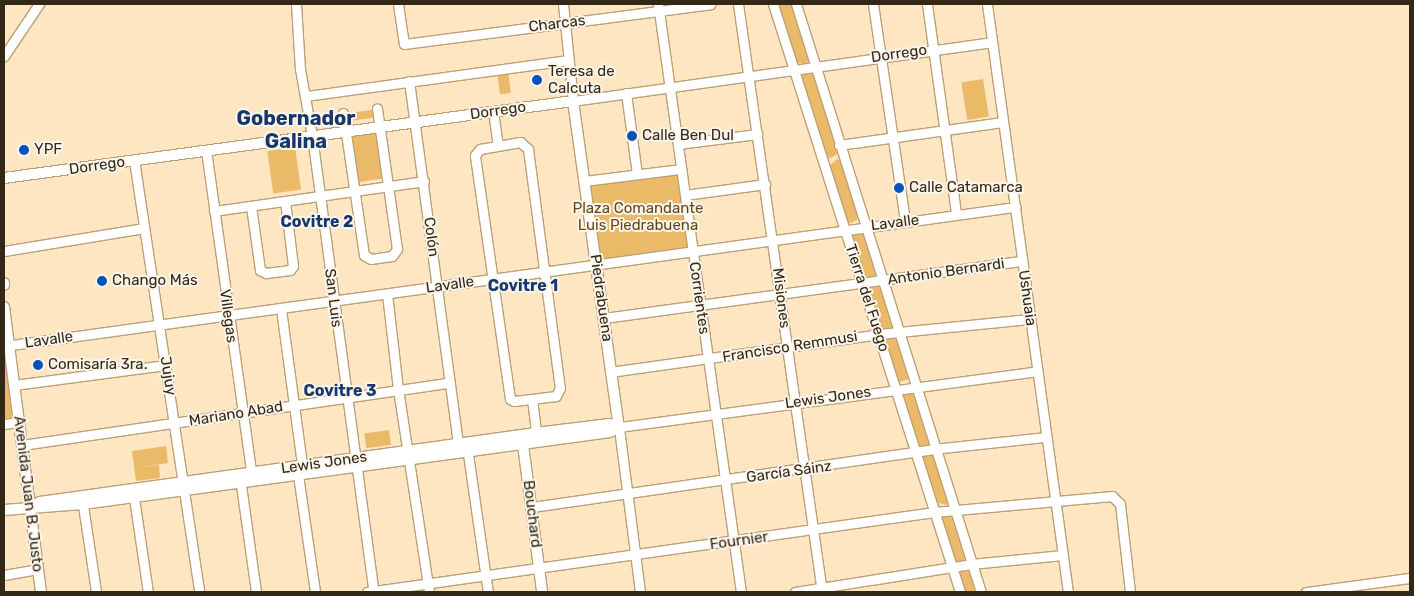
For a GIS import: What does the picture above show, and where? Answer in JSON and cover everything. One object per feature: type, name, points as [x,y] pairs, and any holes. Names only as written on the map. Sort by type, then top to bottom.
[{"type":"main road","name":"Dorrego","points":[[4,178],[573,101]]},
{"type":"main road","name":"Piedrabuena","points":[[573,101],[619,427]]},
{"type":"main road","name":"Avenida Juan B. Justo","points":[[4,307],[6,346],[14,385],[41,592]]},
{"type":"main road","name":"Lewis Jones","points":[[4,510],[31,507],[41,509],[82,500],[537,437],[610,432],[619,427]]},
{"type":"main road","name":"Bouchard","points":[[522,440],[542,592]]},
{"type":"street","points":[[4,56],[39,4]]},
{"type":"street","name":"San Luis","points":[[296,4],[300,69],[312,136],[371,592]]},
{"type":"street","name":"Charcas","points":[[398,4],[404,44],[566,23],[658,7],[710,4]]},
{"type":"street","name":"Piedrabuena","points":[[564,4],[573,101]]},
{"type":"street","name":"Misiones","points":[[738,4],[822,590]]},
{"type":"street","name":"Tierra del Fuego","points":[[773,4],[960,592]]},
{"type":"street","name":"Tierra del Fuego","points":[[796,4],[913,385],[980,592]]},
{"type":"street","points":[[873,4],[905,222]]},
{"type":"street","points":[[927,4],[956,214]]},
{"type":"street","name":"Ushuaia","points":[[987,4],[1068,592]]},
{"type":"street","name":"Corrientes","points":[[658,7],[741,592]]},
{"type":"street","name":"Dorrego","points":[[573,101],[992,42]]},
{"type":"street","points":[[306,96],[568,60]]},
{"type":"street","name":"Colón","points":[[409,81],[424,181],[449,383],[463,448],[488,592]]},
{"type":"street","points":[[626,93],[638,174]]},
{"type":"street","points":[[343,113],[366,258],[396,253],[389,186],[376,108]]},
{"type":"street","points":[[493,111],[498,145]]},
{"type":"street","points":[[839,145],[1002,122]]},
{"type":"street","points":[[678,144],[757,134]]},
{"type":"street","points":[[520,142],[528,149],[560,388],[556,396],[510,400],[475,155],[480,148],[498,145],[520,142]]},
{"type":"street","name":"Villegas","points":[[206,150],[252,477]]},
{"type":"street","name":"Jujuy","points":[[134,160],[199,592]]},
{"type":"street","points":[[584,182],[681,169]]},
{"type":"street","points":[[214,211],[424,181]]},
{"type":"street","points":[[685,195],[765,184]]},
{"type":"street","points":[[251,206],[260,270],[266,273],[290,270],[293,266],[285,201]]},
{"type":"street","name":"Lavalle","points":[[6,346],[773,241],[864,226],[1014,208]]},
{"type":"street","points":[[4,251],[144,228]]},
{"type":"street","name":"Antonio Bernardi","points":[[604,318],[1022,261]]},
{"type":"street","points":[[387,294],[398,389],[428,588]]},
{"type":"street","points":[[281,309],[315,592]]},
{"type":"street","name":"Francisco Remmusi","points":[[610,372],[708,360],[879,334],[1029,319]]},
{"type":"street","points":[[14,385],[166,365]]},
{"type":"street","name":"Lewis Jones","points":[[619,427],[913,385],[1037,371]]},
{"type":"street","name":"Mariano Abad","points":[[22,445],[449,383]]},
{"type":"street","points":[[532,399],[537,437]]},
{"type":"street","points":[[4,424],[19,422]]},
{"type":"street","name":"Piedrabuena","points":[[619,427],[626,494],[640,592]]},
{"type":"street","name":"García Sáinz","points":[[532,507],[805,470],[934,449],[1046,437]]},
{"type":"street","points":[[240,479],[256,592]]},
{"type":"street","points":[[133,493],[148,592]]},
{"type":"street","name":"Fournier","points":[[371,592],[428,588],[486,576],[539,568],[734,542],[934,512],[1112,496],[1120,504],[1130,592]]},
{"type":"street","points":[[82,500],[96,592]]},
{"type":"street","points":[[796,592],[822,590],[971,564],[1063,555]]},
{"type":"street","points":[[4,575],[37,569]]},
{"type":"street","points":[[1306,592],[1354,589],[1410,578]]},
{"type":"green space","points":[[777,4],[793,4],[810,57],[807,64],[796,63]]},
{"type":"green space","points":[[800,70],[814,74],[839,153],[831,158],[826,157]]},
{"type":"green space","points":[[508,72],[511,93],[500,94],[497,74]]},
{"type":"green space","points":[[983,79],[989,117],[967,120],[961,82]]},
{"type":"green space","points":[[372,110],[373,118],[347,121],[346,113]]},
{"type":"green space","points":[[376,130],[383,179],[357,182],[350,134]]},
{"type":"green space","points":[[295,147],[301,190],[273,193],[267,151]]},
{"type":"green space","points":[[837,159],[842,161],[858,215],[857,220],[851,223],[846,221],[829,166]]},
{"type":"green space","name":"Plaza Comandante Luis Piedrabuena","points":[[678,173],[689,248],[599,261],[589,186]]},
{"type":"green space","points":[[853,228],[864,232],[876,274],[873,278],[864,277],[850,233]]},
{"type":"green space","points":[[880,284],[894,329],[881,329],[867,285]]},
{"type":"green space","points":[[895,335],[909,379],[898,382],[884,339]]},
{"type":"green space","points":[[4,353],[13,420],[4,421]]},
{"type":"green space","points":[[910,390],[913,392],[930,445],[918,447],[900,394]]},
{"type":"green space","points":[[389,430],[391,445],[366,448],[364,433]]},
{"type":"green space","points":[[166,446],[168,463],[140,467],[159,465],[160,478],[136,481],[132,451]]},
{"type":"green space","points":[[924,453],[932,453],[948,502],[946,505],[935,502],[922,458]]},
{"type":"green space","points":[[950,513],[966,560],[955,564],[939,517]]},
{"type":"green space","points":[[967,568],[976,592],[963,592],[957,571]]},
{"type":"place","name":"Teresa de Calcuta","points":[[537,80]]},
{"type":"place","name":"Calle Ben Dul","points":[[632,136]]},
{"type":"place","name":"YPF","points":[[24,150]]},
{"type":"place","name":"Calle Catamarca","points":[[899,188]]},
{"type":"place","name":"Chango Más","points":[[102,281]]},
{"type":"place","name":"Comisaría 3ra.","points":[[38,365]]},
{"type":"district","name":"Gobernador Galina","points":[[296,130]]},
{"type":"district","name":"Covitre 2","points":[[317,222]]},
{"type":"district","name":"Covitre 1","points":[[523,286]]},
{"type":"district","name":"Covitre 3","points":[[340,391]]}]
